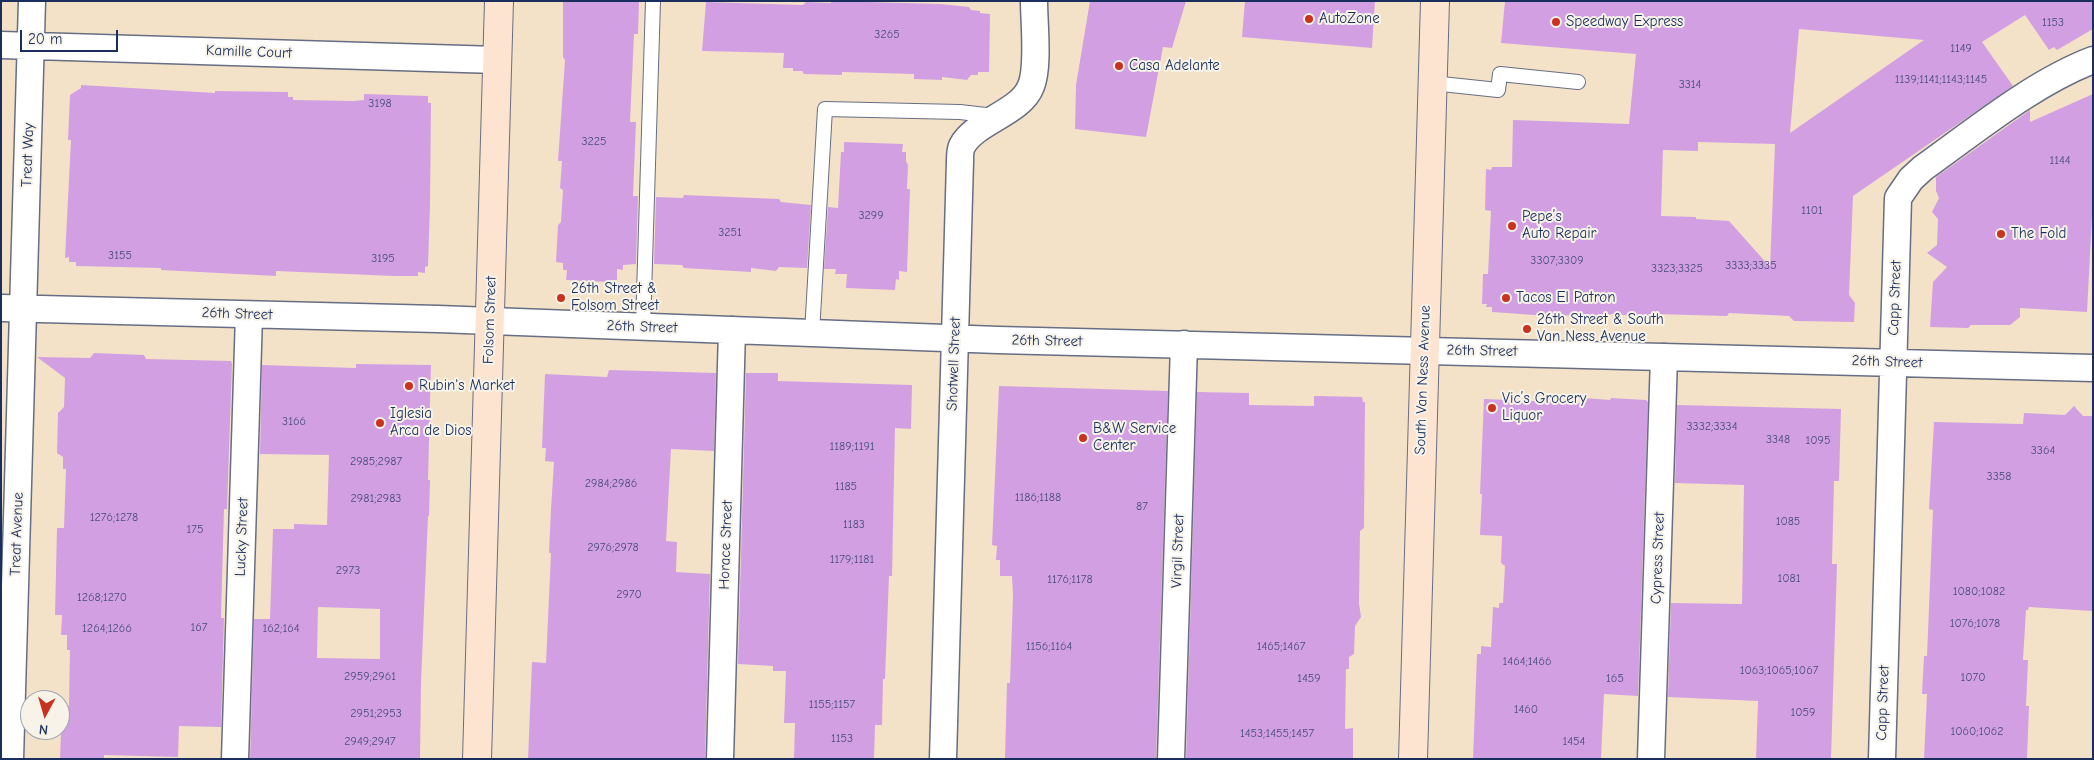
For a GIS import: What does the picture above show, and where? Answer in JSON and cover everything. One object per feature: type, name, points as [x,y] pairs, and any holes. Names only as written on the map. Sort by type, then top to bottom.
[{"type":"street","name":"Treat Way","points":[[12,308],[31,46],[32,1]]},
{"type":"street","name":"Folsom Street","points":[[478,759],[499,1]]},
{"type":"street","name":"Shotwell Street","points":[[943,759],[960,161],[962,146],[973,134],[1019,101],[1031,87],[1034,71],[1034,1]]},
{"type":"street","name":"South Van Ness Avenue","points":[[1412,759],[1435,1]]},
{"type":"street","name":"Kamille Court","points":[[1,45],[497,60]]},
{"type":"street","name":"Capp Street","points":[[1882,759],[1898,198],[1911,180],[1923,168],[2031,92],[2059,75],[2093,60]]},
{"type":"street","name":"26th Street","points":[[12,308],[490,321],[956,339],[2093,368]]},
{"type":"street","name":"Treat Avenue","points":[[10,759],[12,308]]},
{"type":"street","name":"Lucky Street","points":[[235,759],[249,315]]},
{"type":"street","name":"Horace Street","points":[[720,759],[732,330]]},
{"type":"street","name":"Virgil Street","points":[[1171,759],[1184,344]]},
{"type":"street","name":"Cypress Street","points":[[1651,759],[1664,357]]},
{"type":"lane","points":[[643,327],[654,1]]},
{"type":"lane","points":[[1432,83],[1498,90],[1500,74],[1578,82]]},
{"type":"lane","points":[[812,333],[825,109],[960,112],[997,116]]},
{"type":"building","points":[[563,1],[639,1],[638,34],[634,34],[630,122],[636,122],[633,196],[638,196],[636,264],[623,265],[623,270],[617,269],[617,280],[610,280],[610,282],[566,280],[567,270],[563,270],[563,263],[556,262],[558,225],[561,222],[563,190],[560,188],[562,161],[558,161],[565,60],[563,57]]},
{"type":"building","points":[[831,1],[940,4],[969,7],[971,10],[980,11],[980,13],[990,14],[989,72],[978,72],[978,75],[971,75],[967,80],[942,77],[942,80],[914,79],[914,74],[842,72],[842,75],[804,74],[802,71],[793,71],[793,68],[783,68],[784,53],[702,51],[706,2],[803,5],[806,2],[831,3]]},
{"type":"building","name":"Casa Adelante","points":[[1090,1],[1186,1],[1172,48],[1163,47],[1146,137],[1075,129],[1076,85]]},
{"type":"building","name":"AutoZone","points":[[1245,1],[1375,1],[1372,48],[1242,37]]},
{"type":"building","points":[[1505,1],[2093,1],[2093,29],[2057,50],[2054,47],[2049,50],[2025,15],[1982,42],[2013,86],[1853,196],[1849,295],[1855,303],[1854,322],[1794,321],[1789,316],[1729,313],[1727,316],[1655,314],[1651,317],[1611,314],[1609,316],[1534,315],[1492,312],[1492,307],[1486,307],[1487,304],[1482,304],[1483,274],[1488,274],[1491,211],[1485,210],[1486,169],[1491,170],[1492,167],[1512,167],[1513,120],[1629,124],[1636,54],[1501,43]],"holes":[[[1799,29],[1924,40],[1790,133]],[[1698,142],[1775,144],[1770,267],[1729,221],[1696,219],[1696,217],[1661,216],[1663,150],[1698,151]]]},
{"type":"building","points":[[81,85],[215,93],[215,91],[288,92],[288,97],[293,97],[293,100],[354,101],[364,100],[364,94],[428,96],[428,103],[431,103],[430,204],[428,266],[425,267],[425,273],[418,272],[418,276],[394,276],[276,271],[276,276],[161,270],[161,268],[76,266],[76,262],[69,262],[69,257],[65,258],[71,140],[68,140],[70,95],[81,88]]},
{"type":"building","points":[[2093,94],[2092,215],[2087,312],[2020,308],[2020,317],[2010,325],[1971,325],[1968,328],[1930,327],[1933,282],[1947,267],[1927,253],[1937,245],[1938,219],[1932,212],[1939,198],[1936,191],[1936,177],[2030,110],[2030,122]]},
{"type":"building","points":[[844,142],[903,144],[902,152],[906,152],[908,165],[907,189],[910,189],[907,272],[899,271],[899,280],[896,279],[895,290],[846,288],[847,274],[835,274],[836,269],[824,269],[828,207],[838,208],[841,152],[844,152]]},
{"type":"building","points":[[684,195],[779,199],[781,202],[811,205],[807,268],[779,267],[776,271],[751,268],[751,272],[684,268],[682,265],[654,264],[656,197],[683,198]]},
{"type":"building","points":[[94,353],[144,355],[146,359],[231,361],[232,364],[227,509],[224,509],[221,727],[179,726],[178,757],[104,755],[104,759],[60,759],[61,740],[70,740],[70,650],[67,650],[67,635],[61,635],[62,615],[55,615],[57,528],[64,528],[66,469],[63,469],[63,457],[57,453],[58,413],[64,407],[65,378],[37,357],[90,358]]},
{"type":"building","points":[[356,364],[431,365],[429,516],[421,683],[420,759],[250,759],[254,619],[270,619],[273,529],[294,529],[294,524],[327,525],[329,455],[260,454],[262,365],[356,368]],"holes":[[[318,607],[380,609],[380,659],[317,658]]]},
{"type":"building","points":[[609,370],[716,373],[714,451],[671,449],[666,541],[677,542],[676,572],[710,574],[705,759],[528,759],[532,662],[546,663],[551,553],[549,553],[554,462],[545,461],[546,448],[542,448],[545,374],[607,377]]},
{"type":"building","points":[[746,373],[778,373],[778,381],[912,385],[911,429],[895,428],[892,576],[889,576],[882,725],[875,725],[874,759],[794,759],[795,723],[784,723],[786,671],[773,671],[773,666],[738,664]]},
{"type":"building","points":[[999,386],[1168,391],[1156,759],[1005,759],[1007,683],[1010,683],[1013,596],[1012,576],[1000,576],[1000,560],[996,560],[997,546],[992,545]]},
{"type":"building","points":[[1197,392],[1249,393],[1249,405],[1314,406],[1314,396],[1362,397],[1363,402],[1365,402],[1364,528],[1360,531],[1359,603],[1361,617],[1355,626],[1354,654],[1349,657],[1349,669],[1346,669],[1345,729],[1353,728],[1353,759],[1186,759]]},
{"type":"building","points":[[1584,398],[1646,400],[1648,402],[1638,696],[1604,694],[1601,759],[1473,759],[1477,654],[1481,654],[1481,646],[1491,647],[1493,607],[1499,608],[1499,603],[1503,603],[1505,566],[1501,563],[1502,536],[1480,535],[1484,399],[1580,403]]},
{"type":"building","points":[[1677,405],[1841,409],[1839,481],[1834,481],[1832,564],[1837,564],[1831,759],[1756,759],[1758,701],[1668,697],[1671,603],[1742,604],[1744,485],[1675,483]]},
{"type":"building","points":[[2074,406],[2083,416],[2093,416],[2093,611],[2029,607],[2026,610],[2023,660],[2028,660],[2026,706],[2029,706],[2027,759],[1924,759],[1927,694],[1922,694],[1924,656],[1927,656],[1933,510],[1929,509],[1934,422],[2023,424],[2024,413],[2065,415]]},
{"type":"place","name":"AutoZone","points":[[1309,19]]},
{"type":"place","name":"Speedway Express","points":[[1556,22]]},
{"type":"place","name":"Casa Adelante","points":[[1119,66]]},
{"type":"place","name":"Pepe’s Auto Repair","points":[[1512,226]]},
{"type":"place","name":"The Fold","points":[[2001,234]]},
{"type":"place","name":"26th Street & Folsom Street","points":[[561,298]]},
{"type":"place","name":"Tacos El Patron","points":[[1506,298]]},
{"type":"place","name":"26th Street & South Van Ness Avenue","points":[[1527,329]]},
{"type":"place","name":"Rubin's Market","points":[[409,386]]},
{"type":"place","name":"Vic’s Grocery Liquor","points":[[1492,408]]},
{"type":"place","name":"Iglesia Arca de Dios","points":[[380,423]]},
{"type":"place","name":"B&W Service Center","points":[[1083,438]]}]
